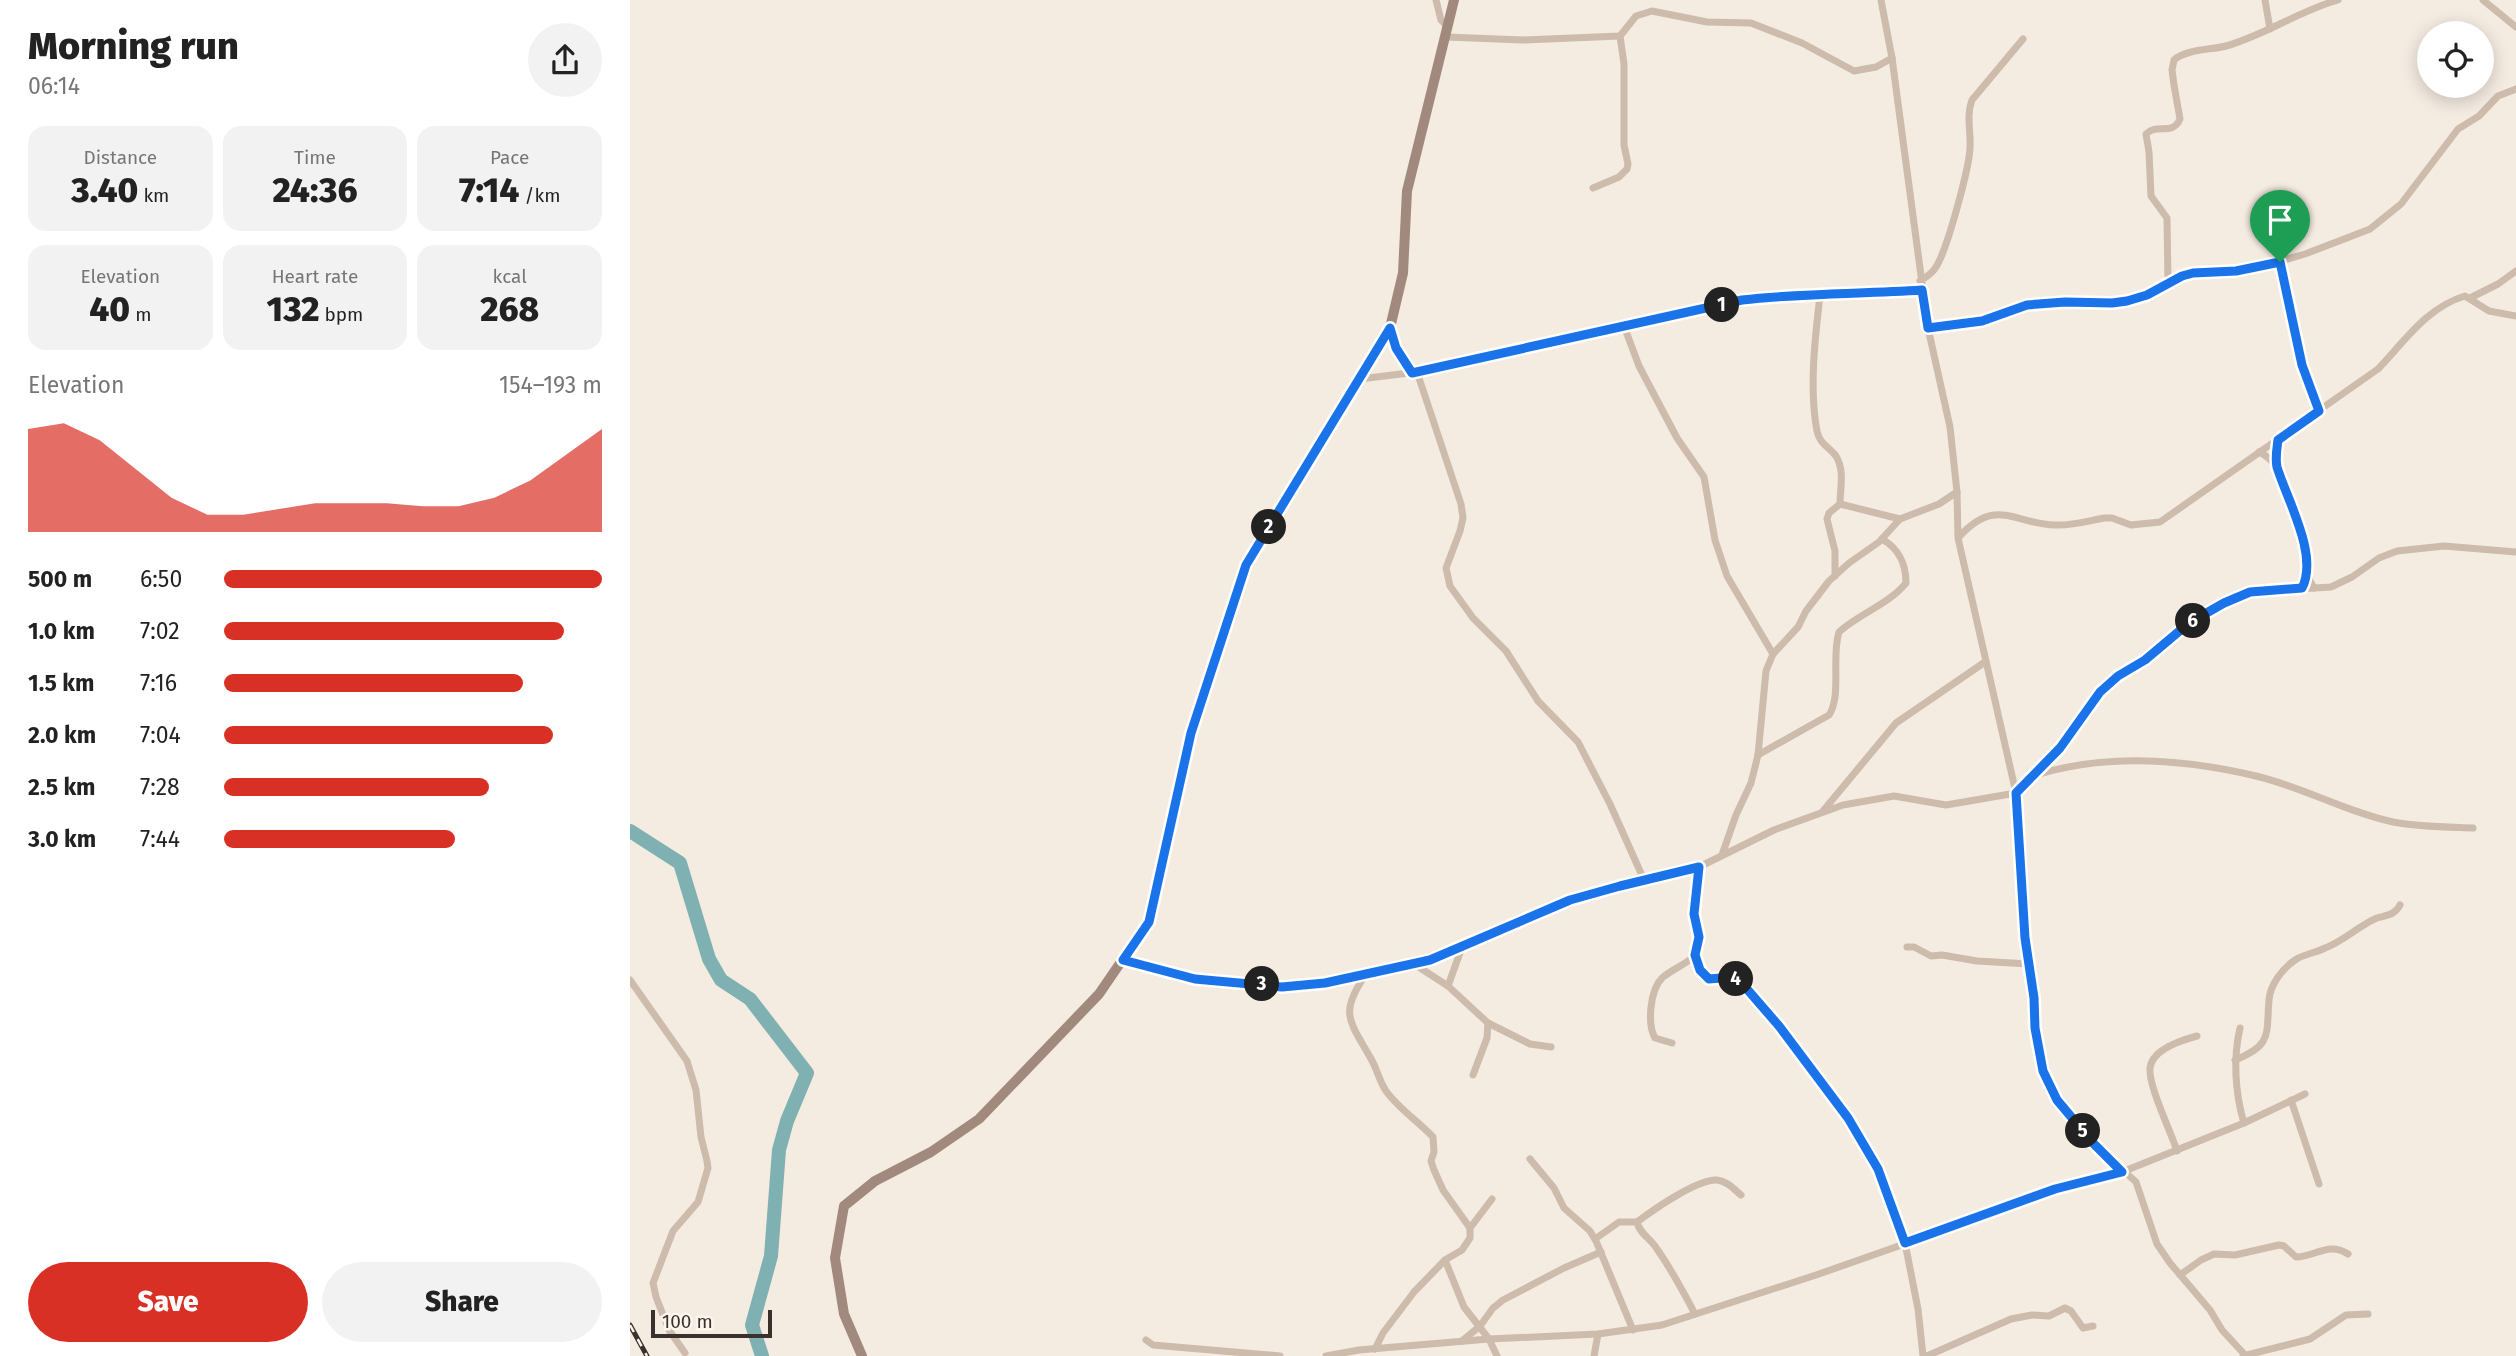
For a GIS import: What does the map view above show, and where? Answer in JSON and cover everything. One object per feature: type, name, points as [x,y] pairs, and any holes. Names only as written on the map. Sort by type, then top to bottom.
[{"type":"street","points":[[1436,0],[1447,32]]},
{"type":"street","points":[[862,1356],[844,1314],[835,1258],[844,1206],[875,1181],[931,1152],[979,1119],[1099,994],[1149,922],[1191,733],[1246,565],[1390,328],[1403,273],[1407,191],[1454,0]]},
{"type":"street","points":[[1881,0],[1892,58],[1920,282],[1950,427],[1957,492],[1958,538],[2016,793],[2019,866],[2028,964],[2034,998],[2037,1043],[2048,1084],[2057,1100],[2094,1144],[2136,1182],[2157,1244],[2245,1356],[2310,1339],[2346,1315],[2368,1314]]},
{"type":"street","points":[[2266,0],[2270,29]]},
{"type":"street","points":[[2168,283],[2167,218],[2151,196],[2146,134],[2152,129],[2171,129],[2179,123],[2172,70],[2174,60],[2186,54],[2227,46],[2319,5],[2338,0]]},
{"type":"street","points":[[2483,0],[2516,27]]},
{"type":"street","points":[[1593,188],[1619,177],[1627,169],[1623,137],[1623,64],[1620,36],[1636,16],[1652,12],[1707,22],[1751,23],[1802,43],[1854,71],[1876,67],[1892,58]]},
{"type":"street","points":[[1447,32],[1523,40],[1620,36]]},
{"type":"street","points":[[1920,282],[1938,265],[1957,206],[1970,150],[1969,109],[1972,100],[2023,39]]},
{"type":"street","points":[[1928,328],[1982,321],[2027,305],[2127,301],[2147,295],[2193,273],[2236,271],[2280,262],[2370,229],[2411,194],[2437,154],[2458,129],[2479,116],[2498,96],[2516,89]]},
{"type":"street","points":[[2280,262],[2302,365],[2319,411]]},
{"type":"street","points":[[1958,538],[1967,528],[2001,514],[2055,525],[2104,518],[2131,525],[2160,522],[2378,369],[2404,338],[2432,314],[2459,298],[2470,298],[2498,284],[2516,271]]},
{"type":"street","points":[[1360,379],[1414,373],[1742,300],[1922,290]]},
{"type":"street","points":[[1820,296],[1814,373],[1816,430],[1821,442],[1837,458],[1841,470],[1840,504],[1829,513],[1827,519],[1835,551],[1835,576]]},
{"type":"street","points":[[2470,298],[2489,311],[2516,316]]},
{"type":"street","points":[[1624,326],[1639,366],[1677,438],[1704,477],[1718,554],[1727,576],[1773,654]]},
{"type":"street","points":[[1390,328],[1396,348],[1414,373],[1461,504],[1463,518],[1446,569],[1450,586],[1473,618],[1506,651],[1538,701],[1578,741],[1644,880]]},
{"type":"street","points":[[2277,467],[2278,440]]},
{"type":"street","points":[[2259,453],[2271,459],[2277,467],[2295,510],[2308,578],[2314,588]]},
{"type":"street","points":[[1722,856],[1736,815],[1751,783],[1758,755],[1766,671],[1773,654],[1798,627],[1807,611],[1835,576],[1882,540],[1900,519],[1940,504],[1957,492]]},
{"type":"street","points":[[1840,504],[1900,519]]},
{"type":"street","points":[[1940,504],[1957,511]]},
{"type":"street","points":[[1758,755],[1829,715],[1834,708],[1839,632],[1878,607],[1906,583],[1904,564],[1899,553],[1882,540]]},
{"type":"street","points":[[1123,960],[1195,979],[1282,987],[1325,983],[1447,955],[1570,900],[1699,867],[1774,830],[1843,805],[1894,796],[1946,805],[2016,793],[2060,748],[2100,692],[2118,676],[2145,660],[2189,623],[2224,603],[2250,592],[2325,588],[2343,582],[2379,558],[2397,551],[2444,546],[2516,552]]},
{"type":"street","points":[[2302,588],[2308,578]]},
{"type":"street","points":[[1822,811],[1896,723],[1985,662]]},
{"type":"street","points":[[2033,776],[2077,764],[2189,764],[2257,776],[2391,822],[2426,827],[2473,828]]},
{"type":"street","points":[[1699,867],[1694,914],[1699,937],[1695,955],[1700,970],[1709,979],[1732,977],[1740,981],[1779,1026],[1848,1118],[1878,1169],[1905,1243],[1925,1356],[2011,1319],[2032,1315],[2049,1316],[2065,1308],[2071,1311],[2083,1328],[2093,1326]]},
{"type":"street","points":[[2235,1060],[2251,1053],[2265,1040],[2272,988],[2295,960],[2325,949],[2361,926],[2395,912],[2400,905]]},
{"type":"street","points":[[1448,986],[1462,947]]},
{"type":"street","points":[[1907,947],[1914,947],[1931,956],[2028,964]]},
{"type":"street","points":[[1672,1043],[1655,1038],[1652,1032],[1655,991],[1661,979],[1695,955]]},
{"type":"street","points":[[1413,963],[1448,986],[1488,1023],[1530,1044],[1551,1047]]},
{"type":"street","points":[[1366,974],[1355,990],[1349,1006],[1352,1028],[1389,1095],[1433,1137],[1433,1170],[1470,1228],[1467,1245],[1446,1259],[1414,1292],[1382,1333],[1375,1349]]},
{"type":"street","points":[[630,980],[687,1061],[696,1090],[701,1137],[707,1161],[708,1168],[698,1202],[673,1231],[653,1283],[669,1330],[685,1353]]},
{"type":"street","points":[[1473,1074],[1488,1038],[1488,1023]]},
{"type":"street","points":[[2240,1028],[2235,1060],[2244,1123]]},
{"type":"street","points":[[2178,1150],[2158,1102],[2150,1068],[2153,1060],[2162,1051],[2184,1039],[2197,1036]]},
{"type":"street","points":[[1326,1356],[1489,1339],[1598,1334],[1662,1325],[1816,1275],[2055,1189],[2122,1172],[2244,1123],[2305,1094]]},
{"type":"street","points":[[2291,1100],[2319,1184]]},
{"type":"street","points":[[1530,1159],[1554,1188],[1564,1208],[1590,1231],[1595,1239],[1633,1330]]},
{"type":"street","points":[[1595,1239],[1619,1222],[1637,1222],[1686,1190],[1712,1180],[1724,1182],[1741,1195]]},
{"type":"street","points":[[1470,1228],[1492,1199]]},
{"type":"street","points":[[1637,1222],[1673,1273],[1695,1314]]},
{"type":"street","points":[[2180,1275],[2214,1254],[2235,1255],[2280,1245],[2284,1245],[2296,1257],[2327,1249],[2342,1250],[2348,1254]]},
{"type":"street","points":[[1461,1342],[1480,1326],[1493,1308],[1503,1300],[1601,1252]]},
{"type":"street","points":[[1446,1259],[1464,1307],[1489,1339],[1497,1356]]},
{"type":"street","points":[[1594,1356],[1598,1334]]},
{"type":"street","points":[[1146,1340],[1153,1345],[1280,1356]]},
{"type":"waterway","points":[[630,831],[680,863],[709,959],[721,980],[750,999],[807,1073],[787,1121],[779,1150],[771,1256],[752,1325],[762,1356]]},
{"type":"railway","points":[[630,1325],[647,1356]]},
{"type":"route","points":[[2280,262],[2302,365],[2319,411],[2278,440],[2276,451],[2277,467],[2295,510],[2308,578],[2302,588],[2250,592],[2189,623],[2145,660],[2118,676],[2100,692],[2060,748],[2016,793],[2025,938],[2034,998],[2037,1043],[2043,1071],[2057,1100],[2122,1172],[2055,1189],[1905,1243],[1878,1169],[1867,1147],[1779,1026],[1740,981],[1732,977],[1709,979],[1700,970],[1695,955],[1699,930],[1694,914],[1699,867],[1570,900],[1447,955],[1325,983],[1282,987],[1195,979],[1123,960],[1149,922],[1191,733],[1246,565],[1390,328],[1396,348],[1412,373],[1742,300],[1922,290],[1928,328],[1943,328],[1982,321],[2027,305],[2127,301],[2147,295],[2193,273],[2236,271],[2280,262]]}]
